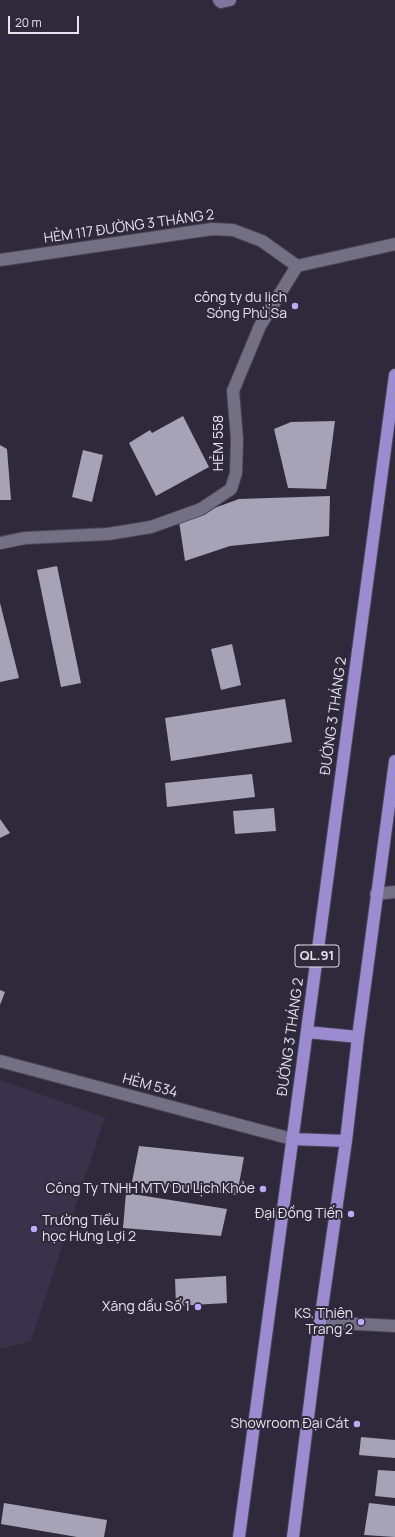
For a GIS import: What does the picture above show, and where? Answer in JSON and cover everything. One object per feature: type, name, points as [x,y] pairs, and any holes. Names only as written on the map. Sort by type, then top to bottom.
[{"type":"highway","name":"ĐƯỜNG 3 THÁNG 2","points":[[239,1537],[395,375]]},
{"type":"highway","points":[[293,1537],[320,1322],[346,1141],[376,894],[395,760]]},
{"type":"highway","points":[[307,1032],[358,1037]]},
{"type":"highway","points":[[292,1139],[346,1141]]},
{"type":"street","points":[[219,0],[222,2],[230,0]]},
{"type":"street","name":"HẺM 117 ĐƯỜNG 3 THÁNG 2","points":[[0,260],[212,229],[234,230],[262,241],[297,266]]},
{"type":"street","points":[[297,266],[395,244]]},
{"type":"street","name":"HẺM 558","points":[[0,543],[25,538],[108,534],[151,527],[201,509],[231,489],[236,474],[237,446],[233,391],[260,326],[297,266]]},
{"type":"street","points":[[376,894],[395,892]]},
{"type":"street","name":"HẺM 534","points":[[0,1061],[292,1139]]},
{"type":"street","points":[[320,1322],[395,1326]]},
{"type":"shaded area","name":"Trường Tiểu học Hưng Lợi 2","points":[[0,1080],[105,1117],[31,1341],[0,1349]]},
{"type":"building","points":[[183,416],[209,467],[156,496],[129,443],[150,430],[152,433]]},
{"type":"building","points":[[335,421],[326,489],[288,488],[274,429],[291,422]]},
{"type":"building","points":[[0,445],[7,449],[11,500],[0,500]]},
{"type":"building","points":[[83,450],[103,455],[92,502],[72,497]]},
{"type":"building","points":[[330,496],[329,536],[230,546],[185,561],[179,521],[239,499]]},
{"type":"building","points":[[57,566],[81,683],[61,687],[37,570]]},
{"type":"building","points":[[0,603],[19,678],[0,682]]},
{"type":"building","points":[[232,644],[241,685],[221,690],[211,649]]},
{"type":"building","points":[[285,699],[292,742],[171,761],[165,718]]},
{"type":"building","points":[[252,774],[255,797],[167,807],[165,783]]},
{"type":"building","points":[[274,808],[276,831],[235,834],[233,811]]},
{"type":"building","points":[[0,819],[10,833],[0,838]]},
{"type":"building","points":[[0,990],[5,992],[0,1005]]},
{"type":"building","points":[[139,1146],[244,1157],[237,1195],[132,1182]]},
{"type":"building","points":[[126,1193],[227,1209],[221,1236],[123,1228]]},
{"type":"building","points":[[226,1276],[227,1303],[176,1306],[175,1279]]},
{"type":"building","points":[[361,1437],[395,1440],[395,1458],[359,1455]]},
{"type":"building","points":[[378,1470],[395,1471],[395,1498],[375,1496]]},
{"type":"building","points":[[4,1503],[107,1520],[104,1537],[77,1537],[1,1524]]},
{"type":"building","points":[[369,1503],[395,1506],[395,1537],[364,1535]]},
{"type":"place","name":"công ty du lịch Sóng Phù Sa","points":[[295,306]]},
{"type":"place","name":"Công Ty TNHH MTV Du Lịch Khỏe","points":[[263,1189]]},
{"type":"place","name":"Đại Đồng Tiến","points":[[351,1214]]},
{"type":"place","name":"Trường Tiểu học Hưng Lợi 2","points":[[34,1229]]},
{"type":"place","name":"Xăng dầu Số 1","points":[[198,1307]]},
{"type":"place","name":"KS. Thiên Trang 2","points":[[361,1322]]},
{"type":"place","name":"Showroom Đại Cát","points":[[357,1424]]}]
